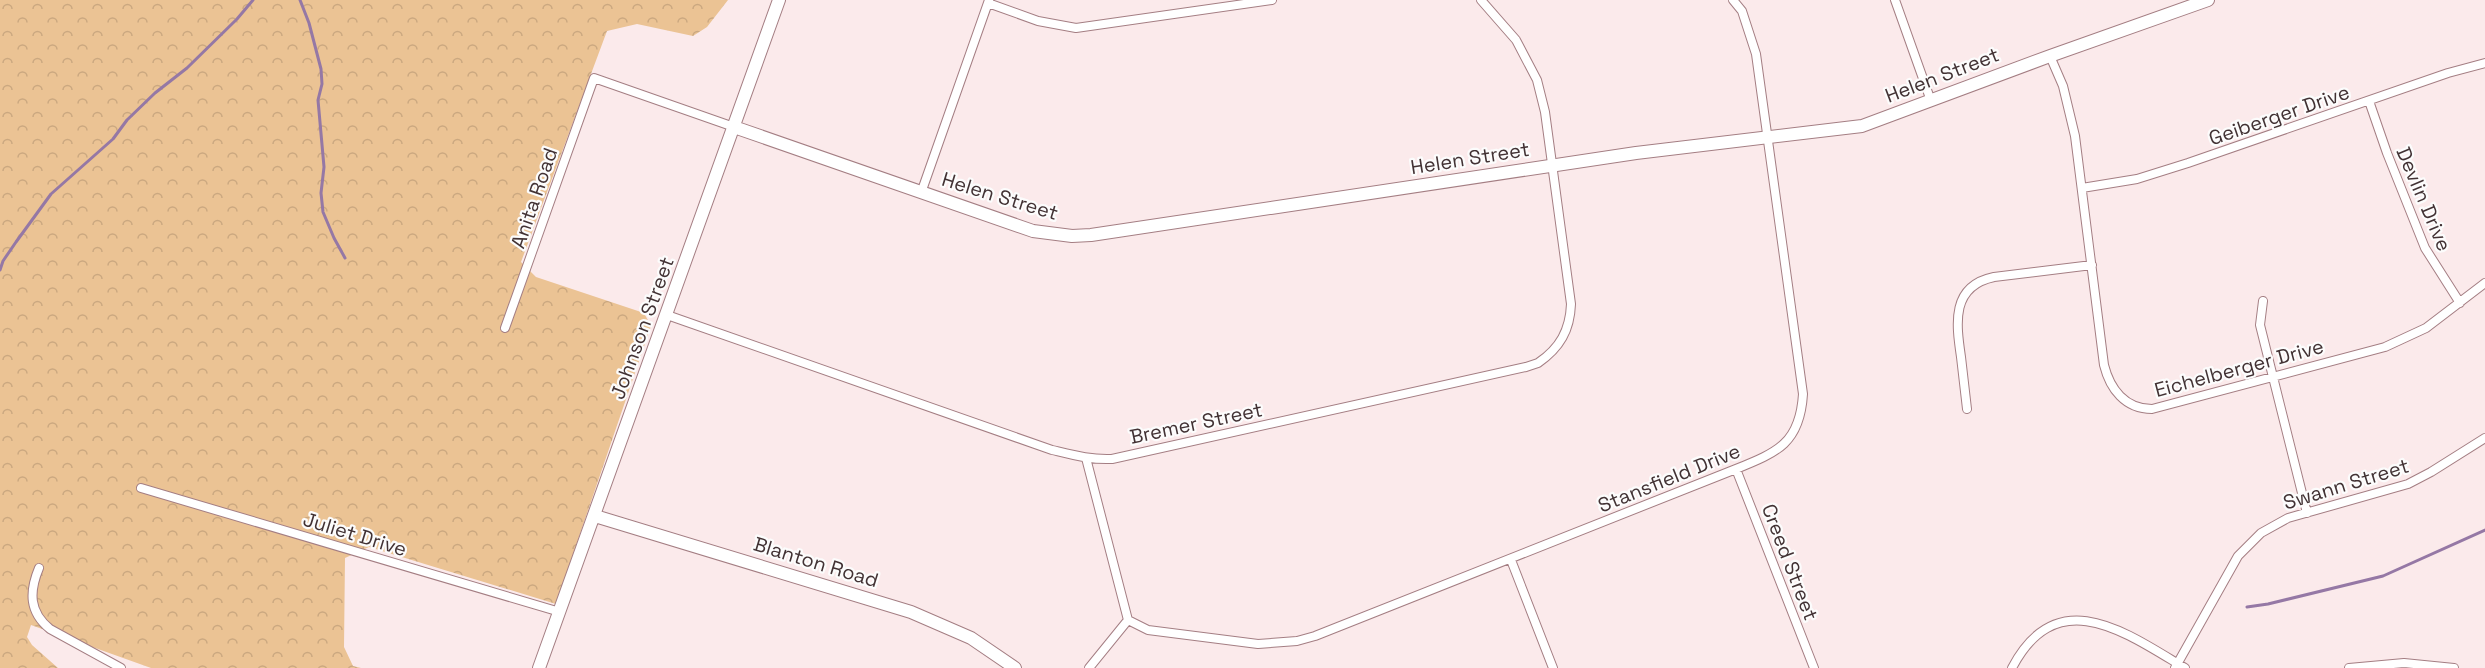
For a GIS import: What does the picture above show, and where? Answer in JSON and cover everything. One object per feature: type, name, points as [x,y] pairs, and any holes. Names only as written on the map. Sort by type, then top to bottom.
[{"type":"street","name":"Johnson Street","points":[[539,668],[596,516],[779,0]]},
{"type":"street","points":[[921,193],[989,1],[1038,21],[1076,28],[1272,0]]},
{"type":"street","name":"Bremer Street","points":[[667,315],[1052,450],[1086,458],[1112,459],[1538,363],[1554,351],[1562,341],[1570,317],[1571,304],[1545,112],[1533,71],[1516,40],[1480,0]]},
{"type":"street","name":"Stansfield Drive","points":[[1128,620],[1148,630],[1258,644],[1297,641],[1316,636],[1736,469],[1771,454],[1787,443],[1797,426],[1803,394],[1770,139],[1754,45],[1742,11],[1733,0]]},
{"type":"street","points":[[1895,0],[1931,101]]},
{"type":"street","name":"Helen Street","points":[[734,127],[1033,231],[1081,235],[1636,153],[1770,139],[1862,126],[2208,0]]},
{"type":"street","name":"Eichelberger Drive","points":[[2050,56],[2070,110],[2107,377],[2113,389],[2127,402],[2139,408],[2152,409],[2385,347],[2426,328],[2485,283]]},
{"type":"street","name":"Geiberger Drive","points":[[2082,188],[2137,179],[2448,73],[2485,63]]},
{"type":"street","name":"Anita Road","points":[[505,328],[594,78],[734,127]]},
{"type":"street","name":"Devlin Drive","points":[[2369,101],[2425,249],[2460,303]]},
{"type":"street","points":[[1967,409],[1957,324],[1960,305],[1970,289],[1981,281],[1994,277],[2092,265]]},
{"type":"street","points":[[2263,302],[2260,325],[2307,513]]},
{"type":"street","name":"Swann Street","points":[[2179,666],[2238,556],[2246,546],[2272,526],[2307,513],[2408,484],[2432,472],[2485,438]]},
{"type":"street","points":[[1086,458],[1128,620],[1089,668]]},
{"type":"street","name":"Creed Street","points":[[1736,469],[1814,668]]},
{"type":"street","name":"Juliet Drive","points":[[141,488],[560,612]]},
{"type":"street","name":"Blanton Road","points":[[596,516],[911,612],[971,638],[1014,668]]},
{"type":"street","points":[[1511,560],[1553,668]]},
{"type":"street","points":[[39,568],[32,595],[32,608],[40,621],[50,629],[121,668]]},
{"type":"street","points":[[2012,668],[2023,648],[2043,630],[2054,625],[2080,620],[2093,621],[2111,627],[2179,666]]},
{"type":"street","points":[[2349,668],[2404,663],[2454,668]]},
{"type":"green space","points":[[0,0],[728,0],[707,27],[693,36],[637,24],[607,31],[521,262],[536,277],[644,313],[651,326],[556,604],[369,547],[345,558],[344,647],[353,666],[361,668],[151,668],[31,625],[27,637],[32,645],[58,668],[0,668]]},
{"type":"waterway","points":[[0,270],[3,261],[51,194],[113,139],[127,120],[155,93],[187,68],[253,0]]},
{"type":"waterway","points":[[300,0],[309,23],[321,69],[322,84],[318,100],[324,167],[321,193],[323,212],[345,258]]},
{"type":"waterway","points":[[2247,607],[2383,576],[2485,530]]}]
